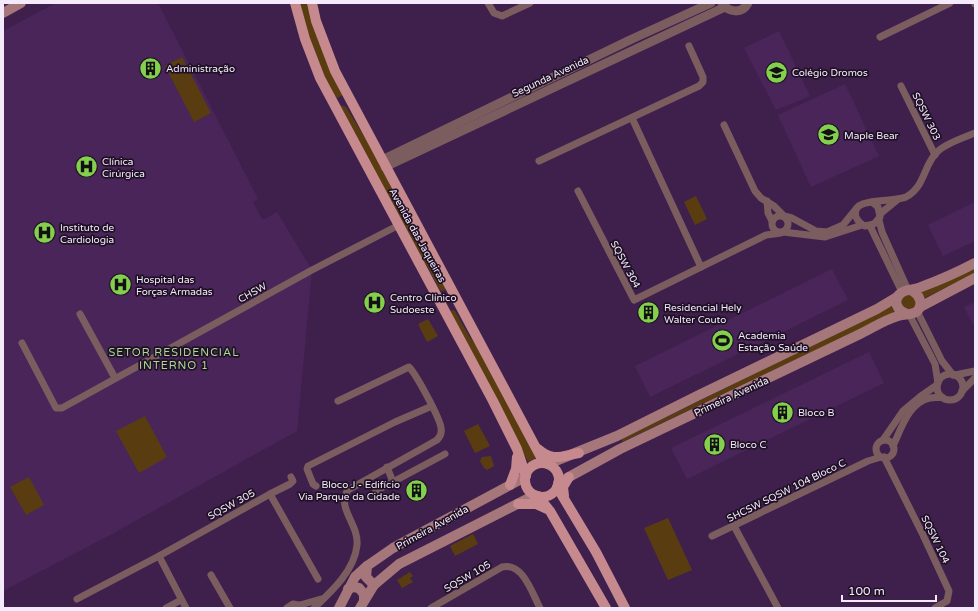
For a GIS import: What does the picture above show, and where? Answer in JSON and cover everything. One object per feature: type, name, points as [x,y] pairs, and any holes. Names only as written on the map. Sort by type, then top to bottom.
[{"type":"main road","points":[[5,10],[21,3]]},
{"type":"main road","name":"Avenida das Jaqueiras","points":[[295,3],[314,64],[387,205],[436,292],[517,450],[526,477]]},
{"type":"main road","name":"Avenida das Jaqueiras","points":[[312,3],[326,49],[350,100],[459,302],[533,444],[546,464]]},
{"type":"main road","points":[[335,106],[340,100],[350,100]]},
{"type":"main road","name":"Primeira Avenida","points":[[546,464],[579,453],[617,436],[709,389],[877,309],[904,292],[920,288],[975,263]]},
{"type":"main road","name":"Primeira Avenida","points":[[558,485],[569,477],[620,449],[897,316],[913,312],[975,278]]},
{"type":"main road","points":[[436,292],[445,293],[451,288]]},
{"type":"main road","points":[[904,292],[918,295],[920,302],[913,312],[898,308],[904,292]]},
{"type":"main road","points":[[447,315],[449,307],[459,302]]},
{"type":"main road","points":[[617,436],[616,442],[620,449]]},
{"type":"main road","points":[[533,444],[547,456],[552,458],[579,453]]},
{"type":"main road","points":[[510,485],[516,468],[517,450]]},
{"type":"main road","points":[[606,608],[550,511],[537,495],[528,488],[526,477],[534,465],[546,464],[557,472],[558,485],[567,504],[596,552],[625,608]]},
{"type":"main road","name":"Primeira Avenida","points":[[339,608],[348,588],[367,566],[394,548],[526,477]]},
{"type":"main road","points":[[567,504],[563,487],[569,477]]},
{"type":"main road","points":[[537,495],[549,495],[558,485]]},
{"type":"main road","name":"Primeira Avenida","points":[[362,604],[374,585],[399,564],[436,544],[537,495]]},
{"type":"main road","points":[[518,504],[536,504],[550,511]]},
{"type":"main road","points":[[426,531],[433,537],[436,544]]},
{"type":"main road","points":[[367,566],[366,577],[374,585]]},
{"type":"main road","points":[[348,588],[359,588],[364,594],[362,604]]},
{"type":"street","points":[[488,3],[494,13],[502,16],[530,3]]},
{"type":"street","name":"Segunda Avenida","points":[[384,163],[632,38],[711,3]]},
{"type":"street","points":[[724,5],[731,11],[738,11],[744,8],[748,3]]},
{"type":"street","points":[[880,37],[950,3]]},
{"type":"street","name":"Segunda Avenida","points":[[384,163],[724,5]]},
{"type":"street","points":[[539,161],[702,84],[704,80],[702,73],[689,46]]},
{"type":"street","name":"SQSW 303","points":[[901,86],[935,155]]},
{"type":"street","points":[[632,118],[701,267]]},
{"type":"street","points":[[724,125],[755,191],[761,198],[767,201],[774,206],[788,220],[789,226],[782,233],[773,229],[768,213],[767,201]]},
{"type":"street","name":"SQSW 303","points":[[872,202],[897,200],[915,192],[935,155],[942,148],[975,133]]},
{"type":"street","name":"SQSW 304","points":[[578,191],[634,300],[766,235],[782,233],[825,237],[866,225]]},
{"type":"street","name":"SQSW 303","points":[[880,217],[897,200]]},
{"type":"street","points":[[772,223],[778,216],[784,216],[792,218],[816,231],[827,232],[843,225],[863,202],[872,202],[878,206],[882,232],[904,292]]},
{"type":"street","points":[[856,209],[856,218],[866,225],[904,292]]},
{"type":"street","points":[[866,225],[880,217]]},
{"type":"street","name":"SQSW 304","points":[[754,241],[772,223]]},
{"type":"street","name":"CHSW","points":[[22,343],[57,408],[62,408],[399,225]]},
{"type":"street","points":[[913,312],[926,337],[942,361],[954,375],[961,380],[962,391]]},
{"type":"street","points":[[80,314],[115,378]]},
{"type":"street","points":[[926,337],[935,364],[938,392],[942,397]]},
{"type":"street","points":[[314,608],[348,570],[357,546],[355,526],[344,505],[348,490],[439,438],[441,428],[432,406],[410,369],[407,367],[338,401]]},
{"type":"street","points":[[876,447],[877,452],[885,456],[893,451],[893,446],[913,405],[937,384],[942,377],[975,371]]},
{"type":"street","points":[[868,461],[878,443],[883,440],[903,411],[929,398],[942,397],[954,399],[975,378]]},
{"type":"street","points":[[316,486],[313,484],[307,469],[308,466],[395,422],[432,406]]},
{"type":"street","points":[[883,440],[888,441],[893,446]]},
{"type":"street","points":[[376,491],[445,454]]},
{"type":"street","name":"SHCSW SQSW 104 Bloco C","points":[[712,536],[868,461],[885,456]]},
{"type":"street","name":"SQSW 104","points":[[885,456],[892,475],[923,535],[949,591],[947,601],[935,608]]},
{"type":"street","points":[[387,467],[393,482]]},
{"type":"street","points":[[270,494],[290,484],[293,481],[291,477]]},
{"type":"street","name":"SQSW 305","points":[[77,599],[159,556],[270,494],[318,579]]},
{"type":"street","points":[[734,526],[777,606]]},
{"type":"street","points":[[159,556],[186,608]]},
{"type":"street","name":"SQSW 105","points":[[431,608],[502,567],[510,566],[520,572],[540,608]]},
{"type":"street","points":[[211,575],[230,608]]},
{"type":"street","points":[[287,608],[293,604],[302,606],[323,598]]},
{"type":"street","points":[[166,608],[181,600]]},
{"type":"shaded area","points":[[56,3],[158,3],[258,199],[253,202],[261,217],[263,220],[277,212],[312,270],[297,431],[112,534],[3,591],[3,31]]},
{"type":"shaded area","points":[[299,3],[309,3],[343,95],[335,99],[315,58]]},
{"type":"shaded area","name":"Colégio Dromos","points":[[779,31],[810,96],[776,110],[744,48]]},
{"type":"shaded area","points":[[182,57],[211,113],[194,122],[165,66]]},
{"type":"shaded area","name":"Maple Bear","points":[[845,84],[879,156],[811,187],[778,115]]},
{"type":"shaded area","points":[[340,105],[346,107],[366,139],[446,288],[444,291],[440,290],[427,266],[418,255]]},
{"type":"shaded area","points":[[696,196],[707,219],[695,225],[684,202]]},
{"type":"shaded area","points":[[975,202],[975,241],[943,256],[928,225]]},
{"type":"shaded area","points":[[975,265],[975,274],[924,298],[920,291]]},
{"type":"shaded area","points":[[832,269],[848,300],[650,397],[635,366]]},
{"type":"shaded area","points":[[911,293],[917,303],[912,309],[907,309],[901,304],[902,298]]},
{"type":"shaded area","points":[[975,302],[975,328],[964,307]]},
{"type":"shaded area","points":[[895,304],[898,311],[622,442],[622,439]]},
{"type":"shaded area","points":[[452,310],[455,311],[469,336],[478,347],[536,458],[528,462],[449,313]]},
{"type":"shaded area","points":[[428,319],[438,336],[427,342],[418,324]]},
{"type":"shaded area","points":[[869,352],[884,383],[687,479],[671,448]]},
{"type":"shaded area","points":[[145,416],[167,457],[139,473],[116,431]]},
{"type":"shaded area","points":[[478,424],[490,446],[475,453],[464,431]]},
{"type":"shaded area","points":[[491,456],[494,466],[487,470],[480,461],[482,457]]},
{"type":"shaded area","points":[[29,477],[44,505],[26,515],[10,487]]},
{"type":"shaded area","points":[[668,518],[692,570],[668,580],[644,528]]},
{"type":"shaded area","points":[[473,534],[478,544],[455,556],[450,546]]},
{"type":"shaded area","points":[[410,572],[413,576],[410,578],[413,582],[402,588],[397,580]]},
{"type":"place","name":"Administração","points":[[151,68]]},
{"type":"place","name":"Colégio Dromos","points":[[777,72]]},
{"type":"place","name":"Maple Bear","points":[[828,135]]},
{"type":"place","name":"Clínica Cirúrgica","points":[[86,167]]},
{"type":"place","name":"Instituto de Cardiologia","points":[[44,233]]},
{"type":"place","name":"Hospital das Forças Armadas","points":[[120,285]]},
{"type":"place","name":"Centro Clínico Sudoeste","points":[[375,303]]},
{"type":"place","name":"Residencial Hely Walter Couto","points":[[649,313]]},
{"type":"place","name":"Academia Estação Saúde","points":[[722,341]]},
{"type":"place","name":"Bloco B","points":[[783,412]]},
{"type":"place","name":"Bloco C","points":[[715,444]]},
{"type":"place","name":"Bloco J - Edifício Via Parque da Cidade","points":[[416,490]]},
{"type":"district","name":"SETOR RESIDENCIAL INTERNO 1","points":[[174,358]]}]
